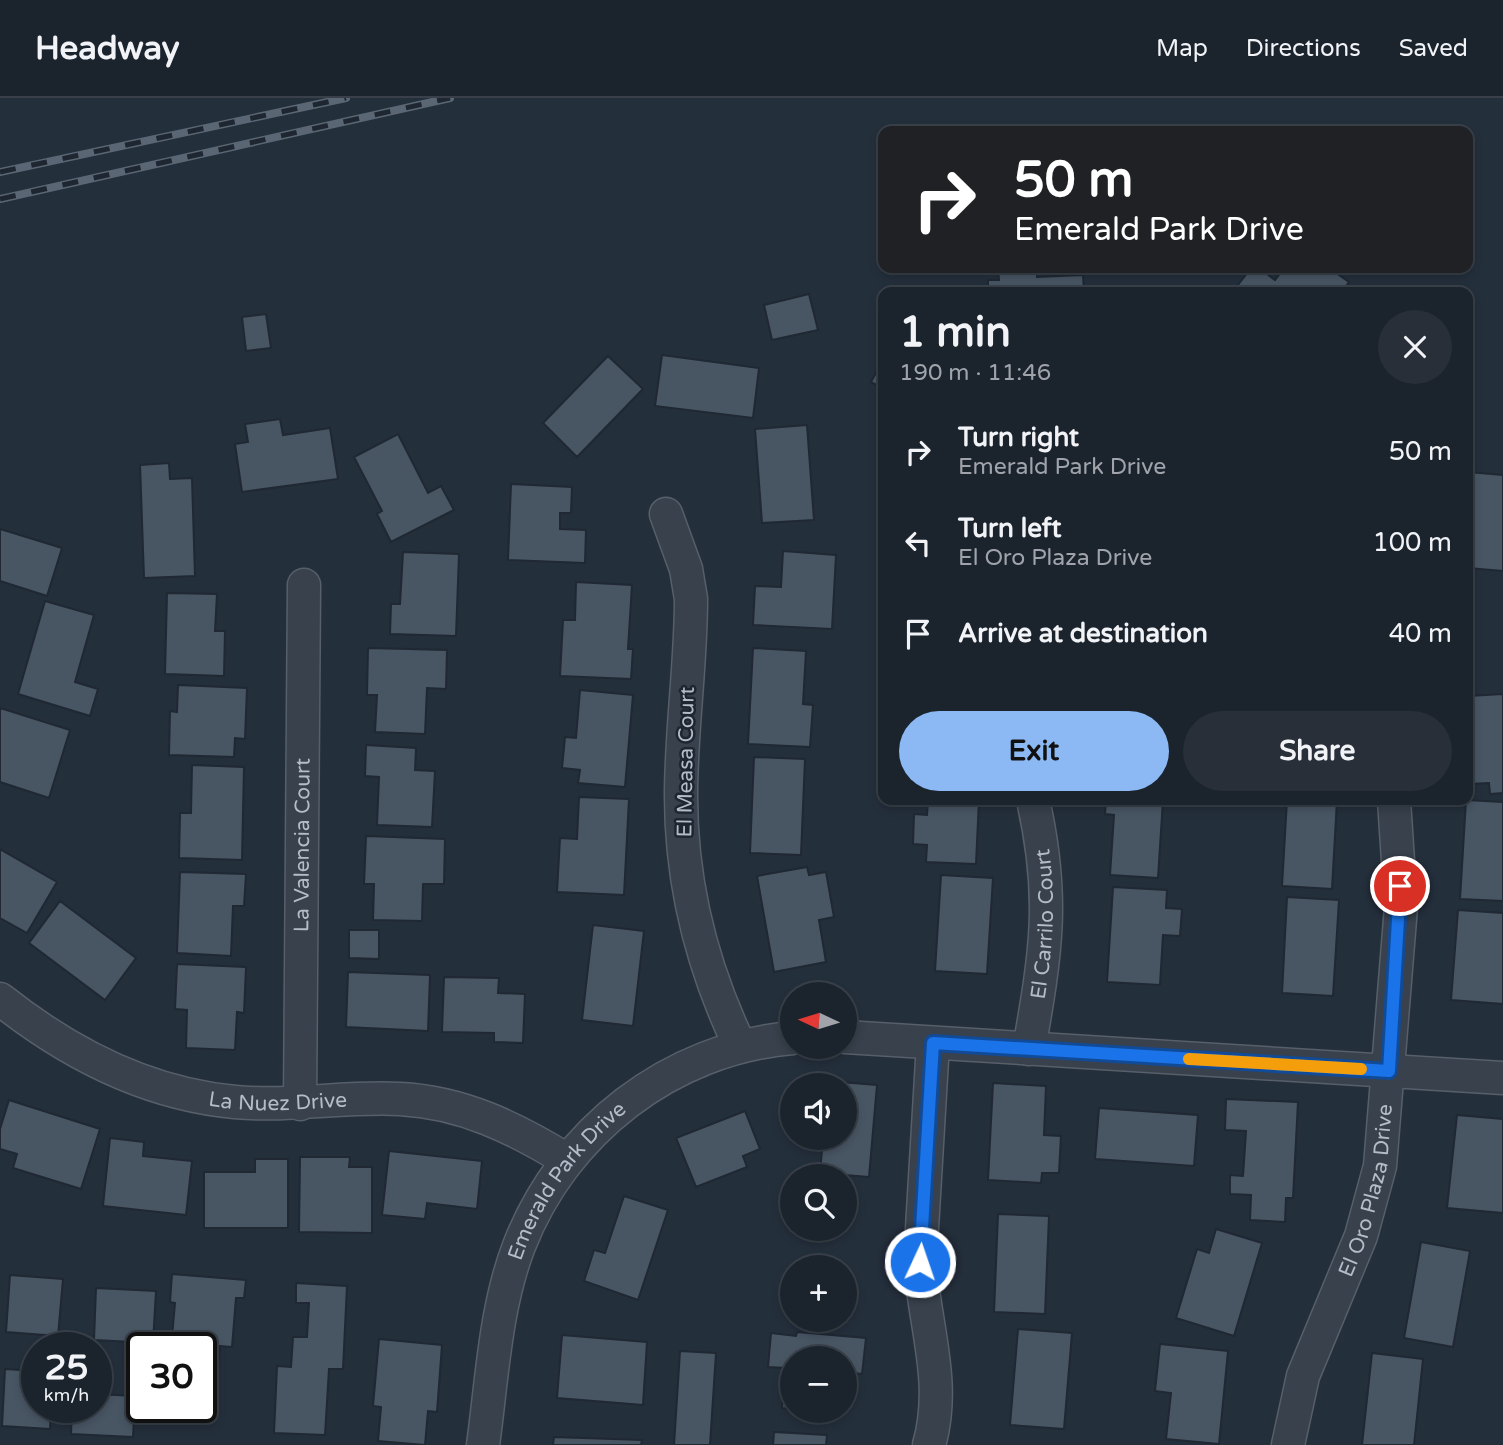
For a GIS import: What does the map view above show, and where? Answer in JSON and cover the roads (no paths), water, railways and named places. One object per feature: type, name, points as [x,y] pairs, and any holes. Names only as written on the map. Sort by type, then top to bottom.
[{"type":"street","name":"El Measa Court","points":[[666,514],[686,569],[691,599],[681,795],[685,870],[700,944],[725,1015],[740,1046]]},
{"type":"street","name":"La Valencia Court","points":[[300,1104],[304,585]]},
{"type":"street","name":"El Carrilo Court","points":[[1029,1049],[1046,954],[1048,918],[1044,846],[1034,805]]},
{"type":"street","name":"El Oro Plaza Drive","points":[[1288,1445],[1293,1414],[1312,1350],[1362,1236],[1373,1200],[1385,1128],[1401,907],[1394,805]]},
{"type":"street","name":"La Nuez Drive","points":[[0,999],[57,1041],[125,1075],[198,1096],[235,1102],[300,1104],[369,1099],[433,1102],[494,1120],[524,1133],[567,1160]]},
{"type":"street","points":[[858,1038],[1503,1078]]},
{"type":"street","name":"Emerald Park Drive","points":[[483,1445],[509,1279],[532,1217],[567,1160],[612,1113],[639,1093],[698,1061],[740,1046],[780,1040]]},
{"type":"street","points":[[929,1445],[935,1425],[938,1392],[922,1296],[920,1262],[933,1043]]},
{"type":"railway","points":[[0,172],[346,98]]},
{"type":"railway","points":[[0,199],[450,98]]}]
